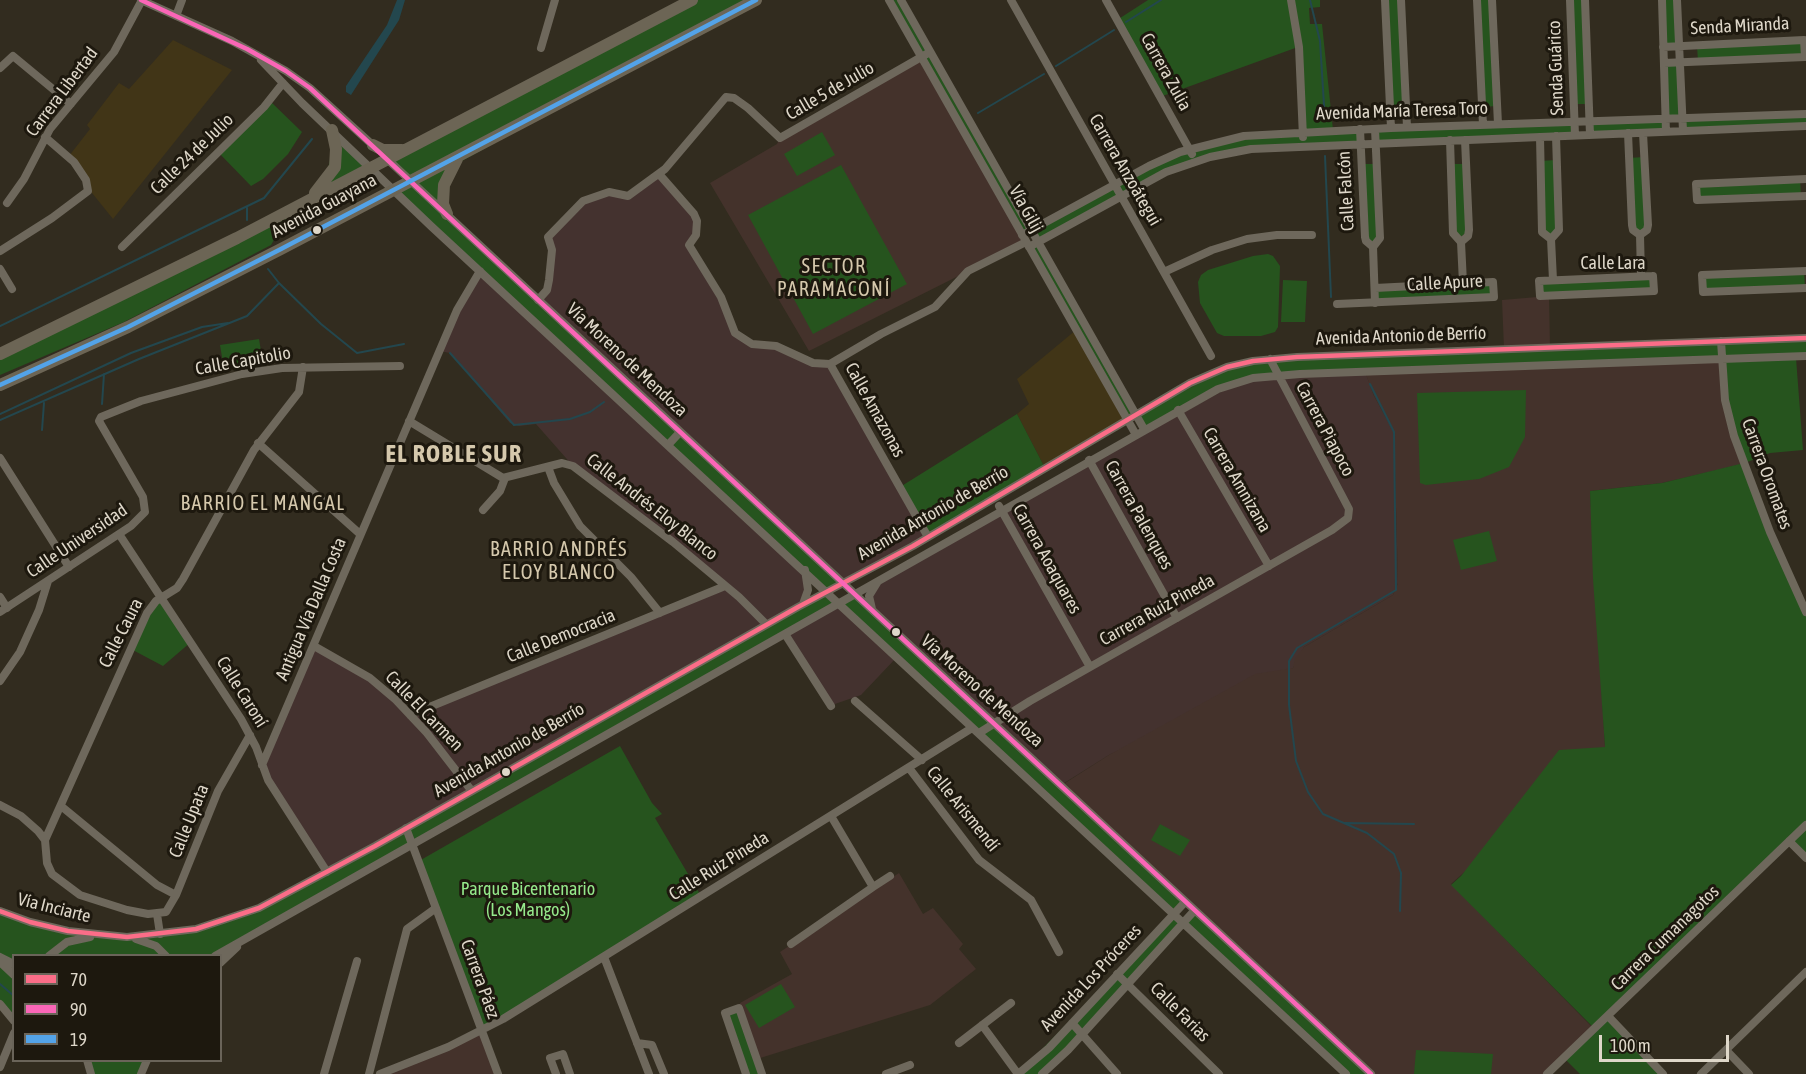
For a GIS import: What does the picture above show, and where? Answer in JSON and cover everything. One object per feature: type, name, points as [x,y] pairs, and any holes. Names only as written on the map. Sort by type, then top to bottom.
[{"type":"highway","name":"Avenida Guayana","points":[[0,354],[151,282],[692,0]]},
{"type":"highway","name":"Avenida Guayana","points":[[0,385],[128,327],[756,0]]},
{"type":"highway","points":[[306,202],[324,184],[335,167],[336,149],[332,130]]},
{"type":"highway","points":[[373,145],[392,151],[409,148]]},
{"type":"highway","points":[[447,214],[443,204],[444,185],[451,167],[460,155]]},
{"type":"street","name":"Vía Moreno de Mendoza","points":[[141,0],[286,70],[310,88],[1371,1074]]},
{"type":"street","name":"Carrera Libertad","points":[[7,203],[24,179],[45,137],[114,52],[141,0]]},
{"type":"street","points":[[176,16],[183,0]]},
{"type":"street","points":[[542,48],[555,0]]},
{"type":"street","name":"Vía Gilij","points":[[888,0],[1135,433]]},
{"type":"street","name":"Vía Gilij","points":[[901,0],[1144,429]]},
{"type":"street","name":"Carrera Anzoátegui","points":[[1011,0],[1211,356]]},
{"type":"street","name":"Carrera Zulia","points":[[1106,0],[1196,161]]},
{"type":"street","points":[[1291,0],[1299,47],[1303,146]]},
{"type":"street","points":[[1385,0],[1391,128]]},
{"type":"street","points":[[1401,0],[1407,127]]},
{"type":"street","points":[[1477,0],[1483,125]]},
{"type":"street","points":[[1492,0],[1498,124]]},
{"type":"street","name":"Senda Guárico","points":[[1570,0],[1575,135]]},
{"type":"street","name":"Senda Guárico","points":[[1585,0],[1590,135]]},
{"type":"street","points":[[1662,0],[1666,132]]},
{"type":"street","points":[[1677,0],[1683,131]]},
{"type":"street","name":"Senda Miranda","points":[[1663,47],[1804,40],[1805,57],[1664,63]]},
{"type":"street","points":[[921,57],[930,52]]},
{"type":"street","name":"Vía Moreno de Mendoza","points":[[257,55],[283,83],[480,271],[1346,1074]]},
{"type":"street","points":[[0,68],[13,56],[71,104]]},
{"type":"street","name":"Calle 5 de Julio","points":[[538,300],[547,290],[549,280],[552,250],[548,237],[583,201],[609,192],[628,196],[659,174],[679,155],[726,97],[734,98],[748,108],[780,138],[921,57]]},
{"type":"street","name":"Calle 24 de Julio","points":[[122,247],[264,107],[283,83]]},
{"type":"street","name":"Avenida María Teresa Toro","points":[[1806,114],[1407,127],[1244,136],[1190,150],[1157,162],[1031,230],[1026,241],[1038,243],[1166,172],[1196,161],[1251,148],[1806,126]]},
{"type":"street","name":"Calle Falcón","points":[[1360,129],[1365,237],[1373,247]]},
{"type":"street","name":"Calle Falcón","points":[[1375,129],[1380,238],[1373,247],[1375,303]]},
{"type":"street","points":[[1628,133],[1632,225],[1633,230],[1640,235]]},
{"type":"street","points":[[1640,235],[1647,230],[1648,225],[1643,133]]},
{"type":"street","points":[[1553,280],[1551,239],[1558,230],[1556,136]]},
{"type":"street","points":[[0,251],[52,218],[88,191],[86,180],[74,162],[45,137]]},
{"type":"street","points":[[1539,137],[1542,232],[1551,239]]},
{"type":"street","points":[[1450,140],[1453,232],[1461,242],[1462,283]]},
{"type":"street","points":[[1461,242],[1468,236],[1469,230],[1465,140]]},
{"type":"street","name":"Calle Amazonas","points":[[659,174],[694,214],[697,221],[696,235],[689,245],[721,297],[735,333],[752,344],[776,346],[813,363],[830,364],[928,537]]},
{"type":"street","points":[[1806,179],[1696,184],[1697,201],[1806,196]]},
{"type":"street","points":[[1164,272],[1212,250],[1247,239],[1277,235],[1312,235]]},
{"type":"street","points":[[1640,235],[1641,276]]},
{"type":"street","points":[[830,364],[880,334],[935,307],[968,271],[1026,241]]},
{"type":"street","points":[[0,269],[12,289]]},
{"type":"street","name":"Antigua Vía Dalla Costa","points":[[262,765],[457,310],[480,271]]},
{"type":"street","points":[[1806,271],[1702,275],[1703,292],[1806,288]]},
{"type":"street","name":"Calle Lara","points":[[1653,276],[1654,291],[1540,296],[1539,281],[1553,280],[1653,276]]},
{"type":"street","name":"Calle Apure","points":[[1337,304],[1494,297],[1493,282],[1375,288]]},
{"type":"street","name":"Avenida Antonio de Berrío","points":[[100,936],[127,937],[160,934],[205,926],[245,914],[327,872],[766,624],[928,537],[1213,372],[1239,363],[1270,359],[1806,338]]},
{"type":"street","name":"Carrera Oromates","points":[[1721,341],[1725,400],[1734,436],[1770,532],[1806,612]]},
{"type":"street","name":"Avenida Antonio de Berrío","points":[[249,937],[1135,433],[1228,385],[1278,376],[1806,356]]},
{"type":"street","name":"Carrera Piapoco","points":[[1270,359],[1350,514]]},
{"type":"street","name":"Calle Capitolio","points":[[99,421],[101,417],[141,401],[242,374],[303,367],[400,366]]},
{"type":"street","name":"Calle Caura","points":[[45,840],[134,638],[152,605],[177,588],[183,579],[258,443],[299,392],[303,367]]},
{"type":"street","name":"Carrera Amnizana","points":[[1178,410],[1269,566]]},
{"type":"street","name":"Calle Universidad","points":[[3,610],[142,517],[145,502],[99,421]]},
{"type":"street","points":[[409,422],[497,476],[505,478],[500,491],[483,510]]},
{"type":"street","points":[[668,445],[680,432]]},
{"type":"street","points":[[258,443],[360,534]]},
{"type":"street","points":[[0,458],[69,567]]},
{"type":"street","name":"Carrera Palenques","points":[[1089,460],[1177,618]]},
{"type":"street","name":"Calle Andrés Eloy Blanco","points":[[505,478],[566,463],[573,466],[673,542],[766,624]]},
{"type":"street","points":[[548,467],[554,483],[580,526],[632,577],[660,613]]},
{"type":"street","name":"Carrera Aoaquares","points":[[994,498],[1090,667]]},
{"type":"street","name":"Carrera Ruiz Pineda","points":[[976,731],[1332,530],[1344,522],[1350,514]]},
{"type":"street","name":"Calle Caroní","points":[[119,534],[250,735],[268,780],[327,872]]},
{"type":"street","points":[[802,604],[808,590],[805,570]]},
{"type":"street","points":[[873,612],[869,596],[880,579]]},
{"type":"street","points":[[0,681],[20,652],[39,610],[48,581]]},
{"type":"street","name":"Calle Democracia","points":[[410,715],[725,586]]},
{"type":"street","points":[[0,597],[3,610]]},
{"type":"street","points":[[785,634],[831,706]]},
{"type":"street","name":"Calle El Carmen","points":[[314,646],[370,678],[410,715],[452,763],[471,790]]},
{"type":"street","points":[[855,701],[922,760]]},
{"type":"street","name":"Calle Ruiz Pineda","points":[[380,1074],[482,1031],[922,760],[976,731]]},
{"type":"street","name":"Calle Upata","points":[[157,914],[166,912],[176,895],[218,790],[250,735]]},
{"type":"street","name":"Calle Arismendí","points":[[909,768],[979,860],[1030,900],[1059,952]]},
{"type":"street","points":[[0,805],[32,826],[45,840],[47,863],[52,874],[80,895],[106,905],[157,914],[160,934]]},
{"type":"street","points":[[61,806],[157,885],[176,895]]},
{"type":"street","points":[[831,816],[873,886]]},
{"type":"street","name":"Carrera Cumanagotos","points":[[1547,1074],[1806,825]]},
{"type":"street","name":"Carrera Páez","points":[[406,828],[498,1074]]},
{"type":"street","points":[[1790,841],[1806,858]]},
{"type":"street","points":[[791,944],[890,876]]},
{"type":"street","name":"Avenida Los Próceres","points":[[1018,1074],[1072,1023],[1185,902]]},
{"type":"street","points":[[369,1074],[407,928],[436,908]]},
{"type":"street","name":"Vía Inciarte","points":[[0,911],[46,927],[100,936]]},
{"type":"street","name":"Avenida Los Próceres","points":[[1042,1074],[1083,1033],[1194,911]]},
{"type":"street","points":[[51,954],[67,942],[100,936]]},
{"type":"street","points":[[127,937],[148,942],[163,954]]},
{"type":"street","points":[[219,954],[249,937]]},
{"type":"street","points":[[222,961],[249,937]]},
{"type":"street","points":[[604,957],[649,1074]]},
{"type":"street","points":[[324,1074],[357,961]]},
{"type":"street","points":[[0,962],[12,973]]},
{"type":"street","points":[[1701,1074],[1806,972]]},
{"type":"street","name":"Calle Farias","points":[[1118,974],[1219,1074]]},
{"type":"street","points":[[960,1043],[1011,1003]]},
{"type":"street","points":[[0,1004],[12,1019]]},
{"type":"street","points":[[746,1074],[725,1013],[739,1008],[762,1074]]},
{"type":"street","points":[[1608,1016],[1663,1074]]},
{"type":"street","points":[[1072,1023],[1118,1074]]},
{"type":"street","points":[[982,1025],[1018,1074]]},
{"type":"street","points":[[0,1067],[12,1038]]},
{"type":"street","points":[[637,1043],[652,1045],[664,1074]]},
{"type":"street","points":[[1726,1050],[1749,1074]]},
{"type":"street","points":[[555,1074],[550,1058],[563,1054],[570,1074]]},
{"type":"street","points":[[886,1074],[910,1065]]},
{"type":"shaded area","points":[[173,40],[232,70],[113,219],[88,188],[69,156],[90,129],[87,125],[119,83],[129,89]]},
{"type":"shaded area","points":[[921,57],[1026,242],[809,351],[710,183],[777,144],[780,138]]},
{"type":"shaded area","points":[[659,174],[697,221],[689,245],[740,338],[776,346],[812,363],[830,364],[928,537],[842,583],[538,300],[549,280],[548,237],[575,209],[602,194],[628,196]]},
{"type":"shaded area","points":[[480,271],[808,578],[802,604],[327,872],[264,770],[314,646],[355,669],[411,715],[724,586],[573,466],[536,424],[519,426],[510,423],[450,353],[440,351]]},
{"type":"shaded area","points":[[1549,296],[1550,347],[1504,348],[1502,300]]},
{"type":"shaded area","points":[[1076,330],[1128,420],[1045,468],[1017,414],[1029,404],[1017,379]]},
{"type":"shaded area","points":[[1721,360],[1743,464],[1662,483],[1590,491],[1605,747],[1451,884],[1593,1028],[1545,1074],[1374,1074],[1062,785],[1109,755],[1255,674],[1293,668],[1295,658],[1304,647],[1393,595],[1398,583],[1394,432],[1374,396],[1365,372]]},
{"type":"shaded area","points":[[1365,371],[1374,396],[1394,432],[1398,583],[1393,595],[1304,647],[1293,668],[1109,755],[1061,785],[873,612],[869,596],[880,579],[1239,382]]},
{"type":"shaded area","points":[[840,604],[896,658],[861,695],[832,705],[787,634]]},
{"type":"shaded area","points":[[899,873],[923,914],[933,908],[963,944],[959,949],[976,969],[930,1005],[757,1059],[739,1008],[740,1003],[792,974],[780,952]]},
{"type":"shaded area","points":[[482,1031],[498,1074],[380,1074]]},
{"type":"green space","points":[[692,0],[756,0],[451,167],[447,214],[842,583],[828,591],[839,603],[222,955],[12,954],[12,1020],[0,1004],[0,911],[46,927],[149,936],[245,914],[827,591],[394,190],[411,181],[388,159]]},
{"type":"green space","points":[[889,0],[901,0],[1031,230],[1022,235]]},
{"type":"green space","points":[[1148,0],[1320,0],[1320,7],[1309,8],[1310,24],[1322,24],[1333,130],[1360,129],[1361,143],[1263,147],[1166,172],[1038,243],[1136,415],[1128,420],[1029,247],[1038,242],[1031,230],[1135,172],[1205,145],[1302,132],[1298,47],[1160,97],[1117,20]]},
{"type":"green space","points":[[1385,0],[1401,0],[1406,112],[1390,113]]},
{"type":"green space","points":[[1477,0],[1492,0],[1497,106],[1482,107]]},
{"type":"green space","points":[[1570,0],[1585,0],[1589,104],[1574,104]]},
{"type":"green space","points":[[1662,0],[1677,0],[1679,46],[1663,47]]},
{"type":"green space","points":[[1804,40],[1805,57],[1698,62],[1697,45]]},
{"type":"green space","points":[[1680,62],[1683,118],[1666,119],[1664,63]]},
{"type":"green space","points":[[270,101],[302,132],[288,154],[263,179],[251,186],[218,152]]},
{"type":"green space","points":[[1806,113],[1806,127],[1683,131],[1683,118]]},
{"type":"green space","points":[[1666,119],[1666,132],[1590,135],[1590,121]]},
{"type":"green space","points":[[1575,122],[1575,135],[1376,143],[1375,129]]},
{"type":"green space","points":[[822,132],[835,155],[797,176],[784,154]]},
{"type":"green space","points":[[335,140],[371,168],[306,202],[324,184]]},
{"type":"green space","points":[[1644,157],[1647,230],[1635,233],[1629,158]]},
{"type":"green space","points":[[1556,160],[1557,234],[1544,235],[1540,161]]},
{"type":"green space","points":[[1362,164],[1377,164],[1380,238],[1369,245]]},
{"type":"green space","points":[[1451,164],[1466,164],[1469,230],[1457,240]]},
{"type":"green space","points":[[841,165],[907,284],[813,334],[748,215]]},
{"type":"green space","points":[[1800,179],[1801,196],[1697,200],[1696,184]]},
{"type":"green space","points":[[291,211],[271,245],[124,322],[0,375],[0,357]]},
{"type":"green space","points":[[1268,254],[1273,256],[1280,266],[1278,327],[1275,332],[1261,336],[1224,336],[1217,333],[1200,303],[1198,282],[1201,275],[1208,270],[1253,256]]},
{"type":"green space","points":[[1804,271],[1805,288],[1703,292],[1702,275]]},
{"type":"green space","points":[[1653,276],[1654,291],[1540,296],[1539,281]]},
{"type":"green space","points":[[1283,280],[1307,281],[1305,322],[1281,322]]},
{"type":"green space","points":[[1493,282],[1494,297],[1375,303],[1375,288]]},
{"type":"green space","points":[[1806,338],[1806,356],[1355,371],[1239,382],[1144,429],[1136,415],[1239,363]]},
{"type":"green space","points":[[259,339],[263,363],[224,369],[220,345]]},
{"type":"green space","points":[[1796,358],[1803,450],[1770,453],[1745,463],[1730,419],[1724,360]]},
{"type":"green space","points":[[1526,390],[1525,437],[1509,467],[1479,479],[1426,485],[1420,483],[1417,393]]},
{"type":"green space","points":[[1017,414],[1045,468],[928,537],[900,487]]},
{"type":"green space","points":[[1744,463],[1806,612],[1806,858],[1790,841],[1608,1016],[1663,1074],[1580,1074],[1564,1058],[1595,1029],[1451,885],[1461,876],[1559,750],[1605,747],[1593,579],[1590,491],[1662,483]]},
{"type":"green space","points":[[1489,531],[1497,561],[1461,570],[1453,540]]},
{"type":"green space","points":[[854,595],[1185,902],[1174,914],[1183,923],[1042,1074],[1018,1074],[1173,914],[841,603]]},
{"type":"green space","points":[[162,597],[191,642],[163,666],[129,648]]},
{"type":"green space","name":"Parque Bicentenario (Los Mangos)","points":[[620,746],[652,803],[662,814],[655,818],[701,896],[482,1031],[419,861]]},
{"type":"green space","points":[[1160,824],[1190,840],[1180,856],[1151,840]]},
{"type":"green space","points":[[1194,911],[1371,1074],[1346,1074],[1183,923]]},
{"type":"green space","points":[[781,984],[795,1007],[759,1028],[745,1005]]},
{"type":"green space","points":[[739,1008],[762,1074],[746,1074],[725,1013]]},
{"type":"green space","points":[[1416,1050],[1493,1054],[1491,1074],[1414,1074]]},
{"type":"green space","points":[[87,1062],[147,1062],[141,1074],[91,1074]]},
{"type":"water","points":[[397,0],[405,0],[399,20],[351,95],[346,92],[346,86],[387,25]]},
{"type":"waterway","points":[[1126,22],[1161,0]]},
{"type":"waterway","points":[[1310,0],[1320,41],[1325,121]]},
{"type":"waterway","points":[[1056,66],[1114,30]]},
{"type":"waterway","points":[[978,113],[1044,74]]},
{"type":"waterway","points":[[0,326],[264,198],[312,139]]},
{"type":"waterway","points":[[1325,156],[1331,297]]},
{"type":"waterway","points":[[247,208],[247,220]]},
{"type":"waterway","points":[[268,269],[321,324],[357,353],[404,344]]},
{"type":"waterway","points":[[0,420],[139,359],[247,316],[279,283]]},
{"type":"waterway","points":[[0,414],[131,353],[202,327],[228,323]]},
{"type":"waterway","points":[[450,353],[514,425],[570,419],[590,412],[604,402]]},
{"type":"waterway","points":[[102,404],[104,374]]},
{"type":"waterway","points":[[1370,384],[1394,432],[1396,590],[1297,648],[1289,661],[1289,705],[1296,761],[1308,792],[1323,814],[1367,833],[1394,854],[1401,873],[1400,911]]},
{"type":"waterway","points":[[42,430],[44,403]]},
{"type":"waterway","points":[[1345,823],[1414,824]]},
{"type":"waterway","points":[[0,984],[12,994]]},
{"type":"transit line","name":"90","points":[[141,0],[247,49],[286,71],[310,88],[1371,1074]]},
{"type":"transit line","name":"19","points":[[0,385],[128,327],[756,0]]},
{"type":"transit line","name":"70","points":[[0,911],[30,922],[68,931],[127,937],[196,929],[259,908],[375,846],[798,607],[913,546],[1190,383],[1227,367],[1253,361],[1297,357],[1806,338]]},
{"type":"district","name":"SECTOR PARAMACONÍ","points":[[834,278]]},
{"type":"district","name":"EL ROBLE SUR","points":[[454,454]]},
{"type":"district","name":"BARRIO EL MANGAL","points":[[263,504]]},
{"type":"district","name":"BARRIO ANDRÉS ELOY BLANCO","points":[[559,562]]}]
